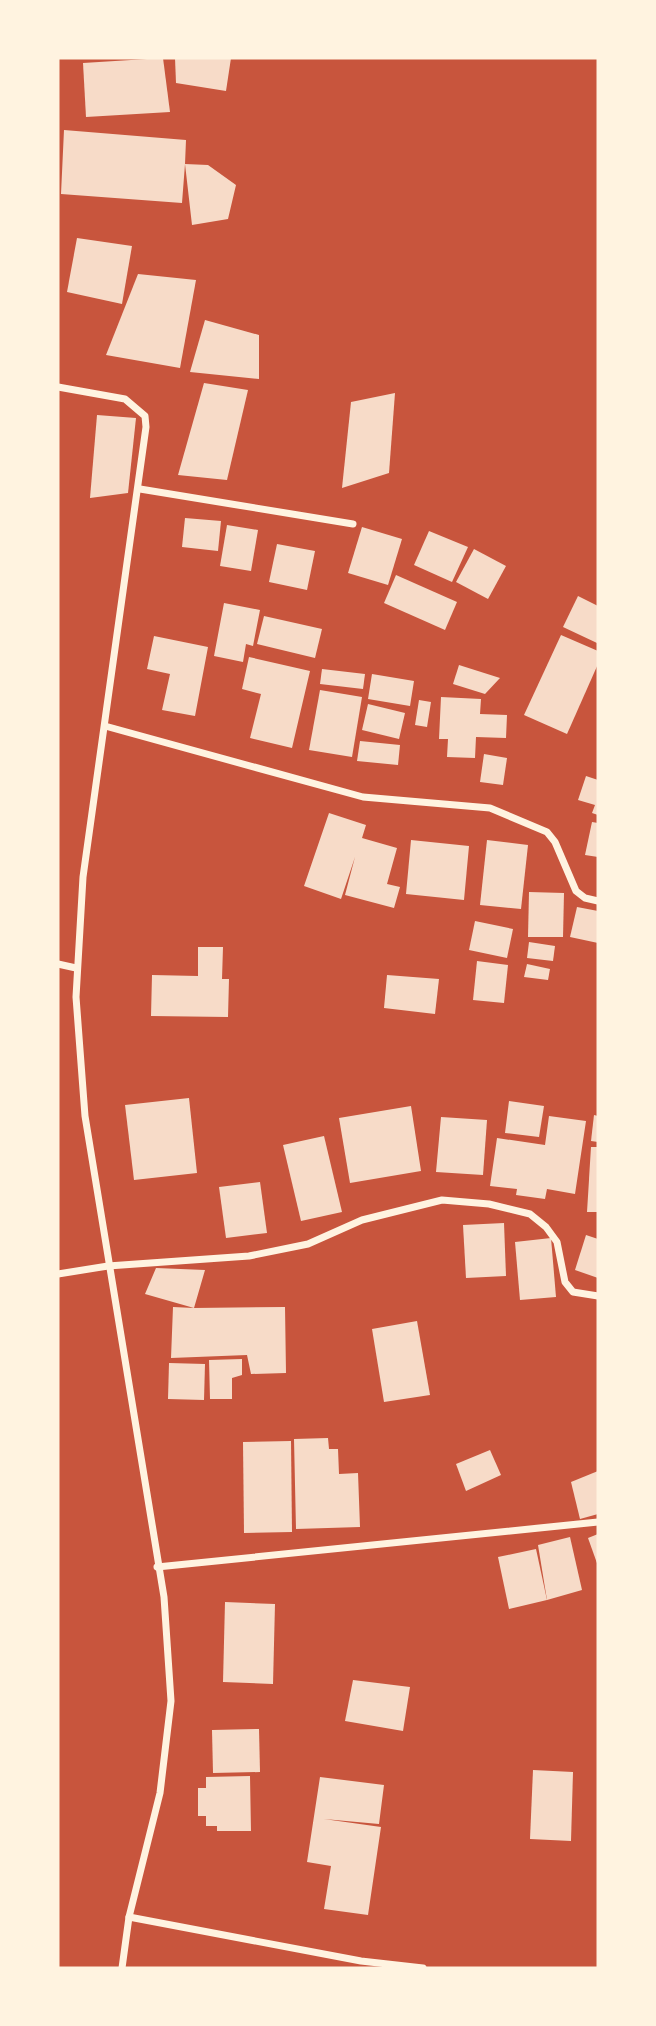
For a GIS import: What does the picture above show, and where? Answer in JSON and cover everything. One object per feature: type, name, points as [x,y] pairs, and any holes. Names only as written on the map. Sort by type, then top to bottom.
[{"type":"street","points":[[58,387],[125,399],[145,416],[140,489],[83,877],[76,968],[78,1057],[108,1266],[164,1597],[171,1701],[160,1793],[129,1917],[122,1968]]},
{"type":"street","points":[[140,489],[353,524]]},
{"type":"street","points":[[105,726],[363,797],[490,808],[547,832],[555,842],[576,891],[585,898],[598,901]]},
{"type":"street","points":[[58,964],[76,968]]},
{"type":"street","points":[[58,1274],[108,1266],[260,1253],[308,1244],[362,1220],[442,1200],[489,1204],[530,1214],[546,1227],[557,1242],[565,1282],[573,1292],[598,1296]]},
{"type":"street","points":[[157,1567],[598,1522]]},
{"type":"street","points":[[129,1917],[361,1961],[423,1968]]},
{"type":"building","points":[[163,58],[170,112],[86,117],[83,63]]},
{"type":"building","points":[[175,58],[231,58],[226,91],[176,83]]},
{"type":"building","points":[[64,130],[186,140],[182,203],[61,194]]},
{"type":"building","points":[[185,164],[208,165],[236,185],[228,219],[192,225]]},
{"type":"building","points":[[77,238],[132,246],[122,304],[67,292]]},
{"type":"building","points":[[138,274],[196,280],[180,368],[106,355]]},
{"type":"building","points":[[205,320],[259,335],[259,379],[190,372]]},
{"type":"building","points":[[204,383],[248,390],[227,480],[178,475]]},
{"type":"building","points":[[395,393],[389,473],[342,488],[351,402]]},
{"type":"building","points":[[97,415],[136,418],[128,493],[90,498]]},
{"type":"building","points":[[185,518],[221,521],[218,551],[182,547]]},
{"type":"building","points":[[227,525],[258,530],[251,571],[220,566]]},
{"type":"building","points":[[362,527],[402,539],[388,585],[348,573]]},
{"type":"building","points":[[429,531],[468,547],[452,582],[414,565]]},
{"type":"building","points":[[277,544],[315,551],[307,590],[269,582]]},
{"type":"building","points":[[474,549],[506,566],[488,599],[456,582]]},
{"type":"building","points":[[396,575],[457,602],[445,630],[384,603]]},
{"type":"building","points":[[578,596],[598,606],[597,643],[563,627]]},
{"type":"building","points":[[224,603],[260,610],[253,646],[246,644],[243,662],[214,656]]},
{"type":"building","points":[[264,616],[322,629],[315,658],[257,644]]},
{"type":"building","points":[[561,635],[598,651],[598,664],[567,734],[524,715]]},
{"type":"building","points":[[154,636],[208,647],[195,716],[162,710],[170,674],[147,669]]},
{"type":"building","points":[[249,657],[310,671],[292,748],[250,738],[261,694],[242,689]]},
{"type":"building","points":[[459,665],[500,678],[485,694],[453,684]]},
{"type":"building","points":[[322,669],[365,674],[363,689],[320,684]]},
{"type":"building","points":[[372,674],[414,681],[410,706],[368,699]]},
{"type":"building","points":[[320,690],[362,697],[352,757],[309,750]]},
{"type":"building","points":[[441,697],[481,699],[480,714],[507,715],[506,738],[476,737],[475,758],[447,757],[448,739],[439,739]]},
{"type":"building","points":[[419,700],[431,702],[427,727],[415,725]]},
{"type":"building","points":[[368,704],[405,713],[399,739],[362,730]]},
{"type":"building","points":[[360,741],[400,745],[398,765],[357,761]]},
{"type":"building","points":[[484,754],[507,758],[503,785],[480,782]]},
{"type":"building","points":[[586,776],[598,780],[598,815],[592,813],[595,805],[578,800]]},
{"type":"building","points":[[329,813],[366,825],[362,838],[397,848],[387,884],[400,887],[394,908],[345,895],[355,857],[341,899],[304,886]]},
{"type":"building","points":[[592,822],[598,823],[598,857],[585,855]]},
{"type":"building","points":[[411,840],[469,846],[464,900],[406,894]]},
{"type":"building","points":[[487,840],[528,845],[521,909],[480,905]]},
{"type":"building","points":[[529,892],[564,893],[563,937],[528,937]]},
{"type":"building","points":[[577,907],[598,911],[598,943],[570,937]]},
{"type":"building","points":[[475,921],[513,929],[507,958],[469,950]]},
{"type":"building","points":[[529,942],[555,946],[553,961],[527,958]]},
{"type":"building","points":[[198,947],[223,947],[222,979],[229,979],[228,1017],[151,1016],[152,975],[198,976]]},
{"type":"building","points":[[477,961],[508,965],[504,1003],[473,1000]]},
{"type":"building","points":[[527,964],[550,969],[548,980],[524,977]]},
{"type":"building","points":[[387,975],[439,979],[435,1014],[384,1008]]},
{"type":"building","points":[[189,1098],[197,1173],[134,1180],[125,1105]]},
{"type":"building","points":[[509,1101],[544,1106],[539,1137],[505,1133]]},
{"type":"building","points":[[411,1106],[421,1171],[350,1183],[339,1118]]},
{"type":"building","points":[[594,1115],[598,1116],[598,1142],[591,1141]]},
{"type":"building","points":[[549,1116],[586,1121],[575,1194],[547,1189],[545,1199],[516,1195],[517,1189],[490,1186],[497,1138],[545,1145]]},
{"type":"building","points":[[441,1117],[487,1120],[483,1175],[436,1172]]},
{"type":"building","points":[[324,1136],[342,1212],[301,1221],[283,1145]]},
{"type":"building","points":[[591,1147],[598,1147],[598,1212],[587,1212]]},
{"type":"building","points":[[260,1182],[267,1233],[226,1238],[219,1187]]},
{"type":"building","points":[[504,1223],[506,1276],[466,1278],[463,1225]]},
{"type":"building","points":[[586,1235],[598,1239],[598,1278],[575,1270]]},
{"type":"building","points":[[551,1238],[556,1297],[520,1300],[515,1242]]},
{"type":"building","points":[[156,1268],[205,1270],[194,1308],[145,1294]]},
{"type":"building","points":[[173,1307],[285,1307],[286,1373],[251,1374],[247,1355],[171,1358]]},
{"type":"building","points":[[417,1321],[430,1395],[384,1402],[372,1329]]},
{"type":"building","points":[[242,1359],[242,1375],[232,1378],[232,1399],[210,1399],[209,1360]]},
{"type":"building","points":[[169,1363],[205,1364],[204,1400],[168,1399]]},
{"type":"building","points":[[328,1438],[329,1449],[338,1449],[339,1474],[358,1473],[360,1527],[296,1529],[294,1439]]},
{"type":"building","points":[[291,1441],[292,1532],[244,1533],[243,1442]]},
{"type":"building","points":[[490,1450],[501,1475],[466,1491],[456,1464]]},
{"type":"building","points":[[598,1471],[598,1514],[580,1519],[571,1482]]},
{"type":"building","points":[[598,1534],[598,1566],[588,1538]]},
{"type":"building","points":[[570,1537],[582,1590],[547,1600],[538,1545]]},
{"type":"building","points":[[536,1549],[547,1600],[509,1609],[498,1557]]},
{"type":"building","points":[[225,1602],[275,1604],[273,1684],[223,1682]]},
{"type":"building","points":[[353,1680],[410,1687],[403,1731],[345,1721]]},
{"type":"building","points":[[259,1729],[260,1772],[213,1773],[212,1730]]},
{"type":"building","points":[[533,1770],[573,1772],[571,1841],[530,1839]]},
{"type":"building","points":[[250,1776],[251,1831],[217,1831],[217,1826],[206,1826],[206,1816],[198,1816],[198,1788],[206,1788],[206,1777]]},
{"type":"building","points":[[320,1777],[384,1785],[379,1824],[324,1819],[381,1827],[368,1915],[324,1909],[331,1866],[307,1862]]}]
